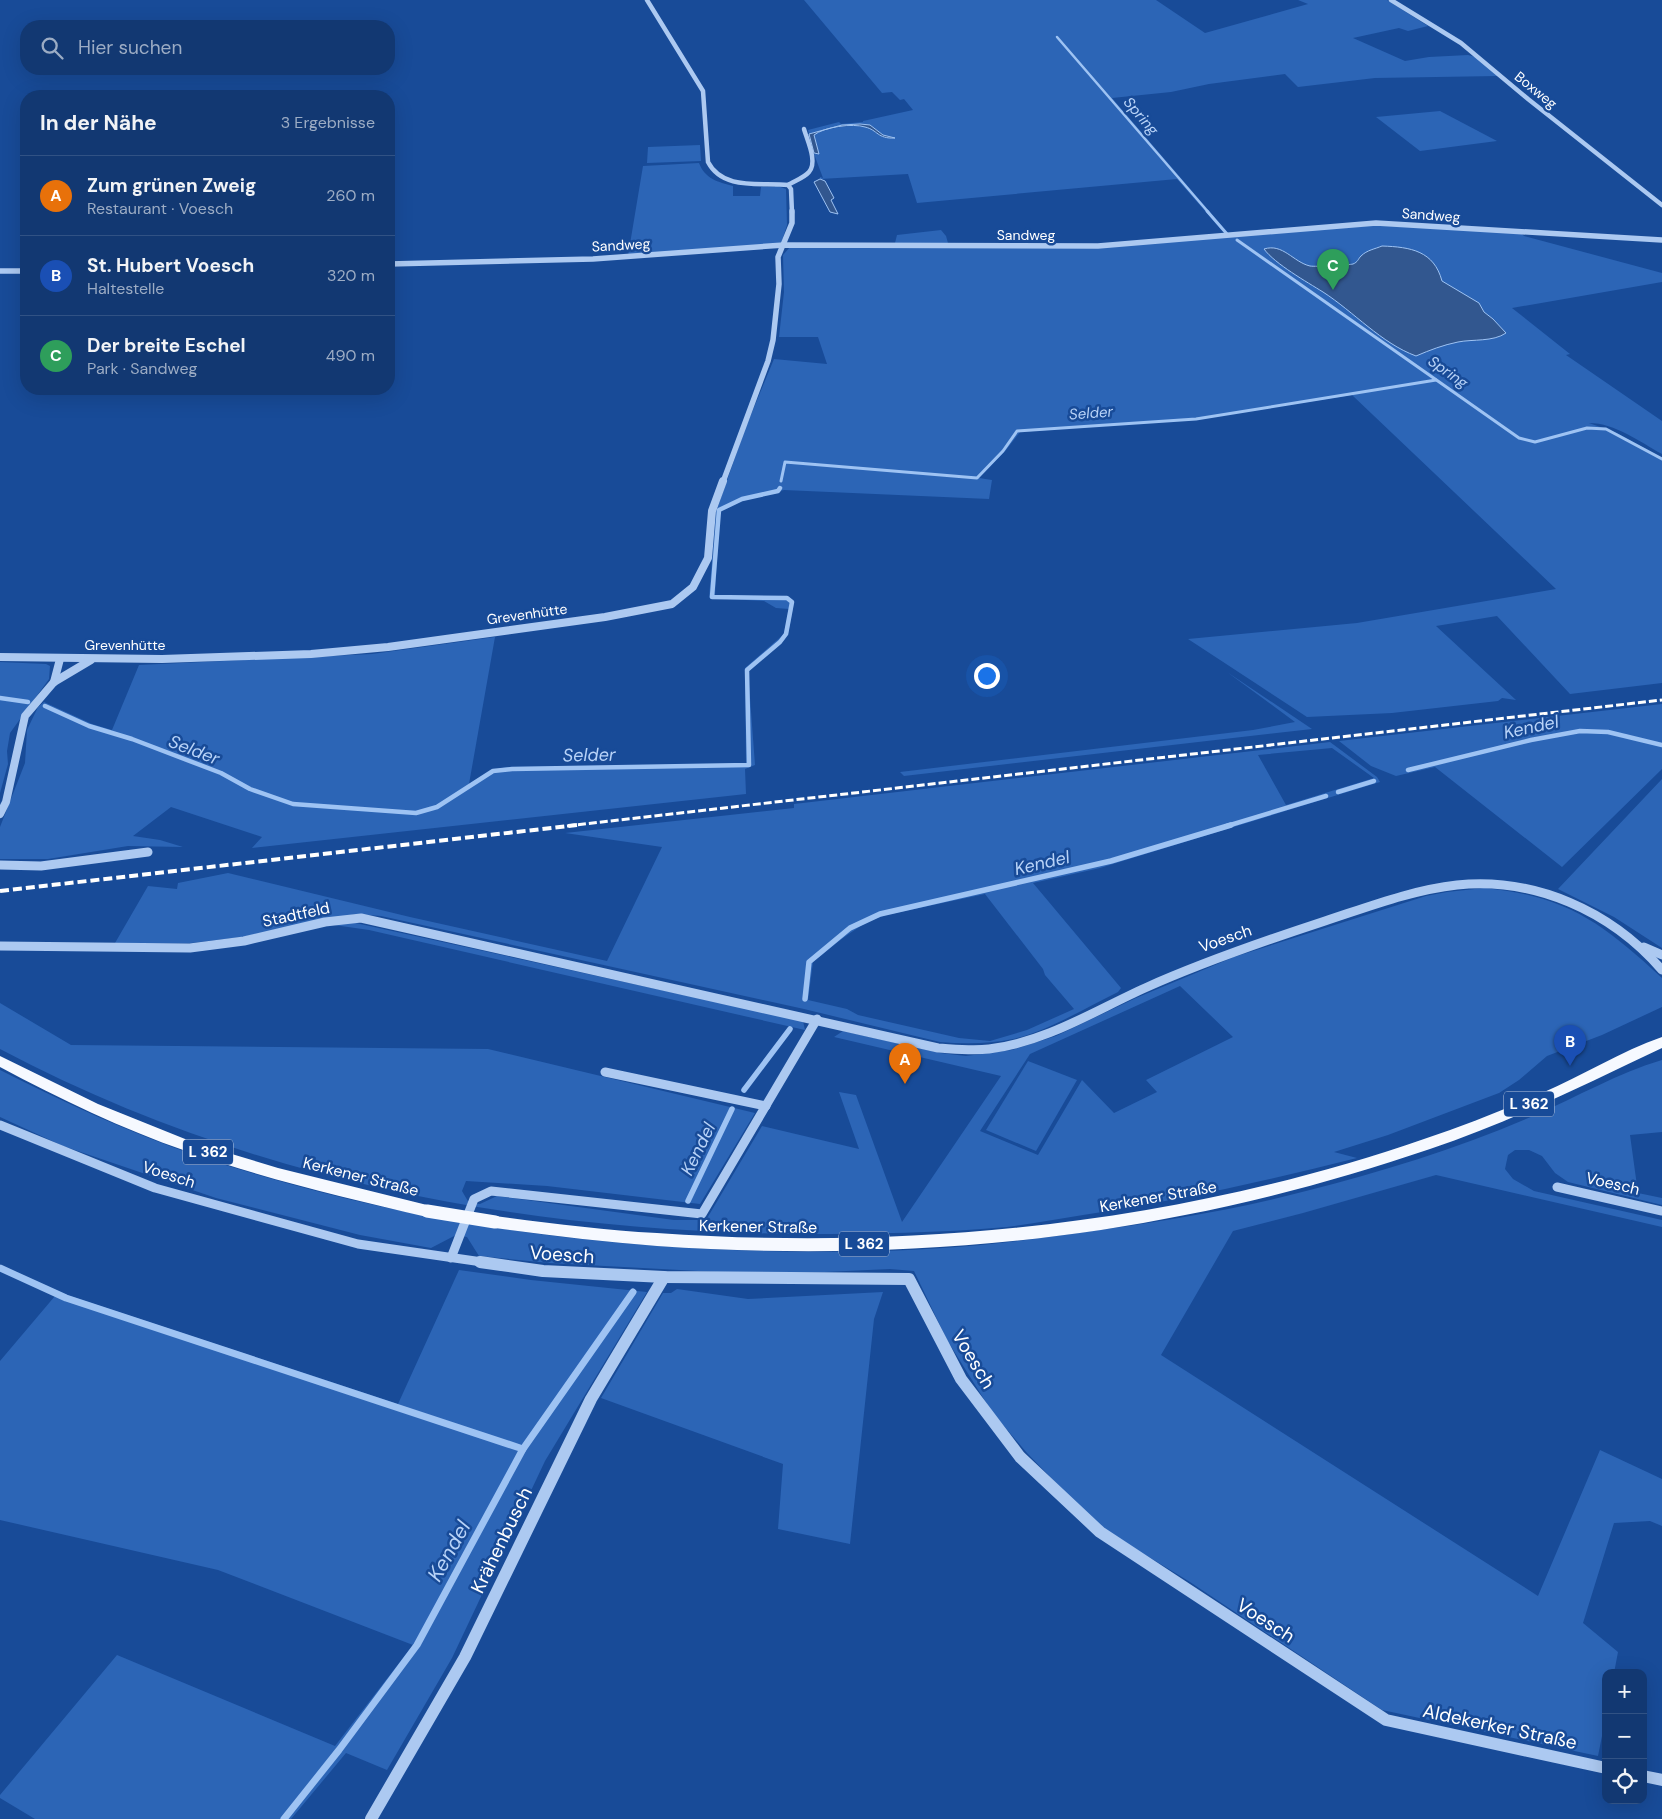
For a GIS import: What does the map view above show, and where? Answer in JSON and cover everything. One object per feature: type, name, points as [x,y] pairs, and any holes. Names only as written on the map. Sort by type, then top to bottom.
[{"type":"main road","name":"Kerkener Straße","points":[[0,1061],[98,1110],[190,1147],[320,1186],[427,1210],[495,1222],[572,1232],[679,1241],[810,1245],[952,1240],[1050,1231],[1230,1201],[1290,1187],[1385,1160],[1446,1137],[1577,1084],[1622,1064],[1661,1043]]},
{"type":"street","points":[[647,0],[703,92],[708,162],[713,171],[720,177],[734,181],[788,185],[809,172],[812,166],[804,129]]},
{"type":"street","name":"Boxweg","points":[[1391,0],[1461,43],[1535,105],[1662,205]]},
{"type":"street","name":"Grevenhütte","points":[[0,657],[92,660],[311,654],[388,647],[620,614],[672,604],[693,587],[708,558],[712,511],[768,361],[773,340],[780,284],[778,257],[792,222],[791,189],[788,185]]},
{"type":"street","name":"Sandweg","points":[[395,264],[601,258],[784,245],[1098,246],[1376,223],[1662,240]]},
{"type":"street","points":[[0,271],[20,271]]},
{"type":"street","points":[[54,682],[60,659]]},
{"type":"street","points":[[0,814],[6,802],[26,716],[54,682],[92,660]]},
{"type":"street","points":[[0,865],[41,866],[148,852]]},
{"type":"street","name":"Voesch","points":[[593,968],[938,1048],[988,1049],[1010,1046],[1053,1031],[1187,969],[1235,951],[1400,898],[1456,885],[1501,883],[1544,893],[1569,902],[1598,916],[1640,945],[1662,955]]},
{"type":"street","name":"Stadtfeld","points":[[0,946],[190,948],[244,941],[325,922],[361,918],[593,968]]},
{"type":"street","name":"Voesch","points":[[1640,945],[1662,970]]},
{"type":"street","points":[[452,1258],[474,1199],[491,1191],[702,1214],[817,1019]]},
{"type":"street","points":[[605,1072],[766,1106]]},
{"type":"street","name":"Voesch","points":[[0,1124],[155,1188],[358,1244],[543,1271],[664,1277],[909,1279],[967,1387],[1020,1457],[1100,1532],[1386,1720]]},
{"type":"street","name":"Voesch","points":[[1557,1187],[1662,1211]]},
{"type":"street","name":"Krähenbusch","points":[[371,1819],[464,1657],[591,1399],[664,1277]]},
{"type":"street","name":"Aldekerker Straße","points":[[1386,1720],[1602,1767]]},
{"type":"street","points":[[1647,1777],[1662,1780]]},
{"type":"shaded area","points":[[804,0],[1156,0],[1205,33],[1308,4],[1298,0],[1387,0],[1428,26],[1408,31],[1399,28],[1353,38],[1405,61],[1429,57],[1468,55],[1476,57],[1498,76],[1375,78],[1298,87],[1285,74],[1209,84],[1171,92],[1112,98],[1229,234],[1225,234],[1177,179],[917,203],[908,174],[820,179],[820,177],[823,178],[814,154],[819,154],[814,135],[818,132],[832,128],[857,126],[869,128],[883,137],[894,138],[883,135],[870,125],[860,124],[842,125],[809,134],[808,130],[839,122],[841,124],[863,122],[913,110],[904,99],[900,100],[892,92],[882,93]]},
{"type":"shaded area","points":[[1440,111],[1497,141],[1420,151],[1376,117]]},
{"type":"shaded area","points":[[842,125],[870,125],[883,135],[895,138],[881,136],[869,128],[860,126],[831,128]]},
{"type":"shaded area","points":[[831,128],[814,135],[819,154],[814,153],[809,134]]},
{"type":"shaded area","points":[[700,145],[701,161],[647,163],[648,147]]},
{"type":"shaded area","points":[[699,163],[708,176],[733,186],[733,196],[760,196],[761,187],[775,187],[775,185],[786,189],[787,225],[781,244],[628,256],[643,166]]},
{"type":"shaded area","points":[[820,179],[825,181],[834,198],[831,200],[838,214],[830,212],[814,182]]},
{"type":"shaded area","points":[[1377,225],[1521,233],[1524,236],[1662,273],[1662,282],[1512,308],[1570,354],[1566,355],[1662,421],[1662,454],[1618,430],[1608,426],[1589,423],[1617,433],[1662,458],[1662,683],[1570,694],[1497,616],[1436,626],[1516,700],[1502,698],[1498,701],[1392,713],[1307,717],[1188,639],[1357,623],[1556,589],[1352,395],[1197,419],[1020,432],[1006,450],[979,478],[992,480],[989,499],[784,490],[731,504],[720,510],[715,595],[789,597],[794,602],[788,634],[784,640],[748,671],[755,765],[745,769],[746,794],[252,848],[262,837],[171,807],[133,836],[160,840],[183,847],[128,846],[48,859],[0,859],[0,827],[25,763],[27,730],[38,707],[44,702],[92,724],[112,730],[139,665],[372,654],[495,637],[469,784],[492,770],[507,767],[746,764],[745,668],[784,634],[789,609],[776,608],[764,601],[709,598],[716,512],[745,429],[774,359],[827,364],[818,337],[779,337],[784,292],[783,255],[790,247],[1087,248]]},
{"type":"shaded area","points":[[941,230],[946,236],[948,243],[895,243],[897,235]]},
{"type":"shaded area","points":[[1382,246],[1412,250],[1427,257],[1438,271],[1442,281],[1479,303],[1484,312],[1506,333],[1495,338],[1452,343],[1416,356],[1379,335],[1323,292],[1283,267],[1264,249],[1277,249],[1304,264],[1318,266],[1353,264],[1366,252]]},
{"type":"shaded area","points":[[0,662],[46,664],[50,666],[49,679],[10,733],[7,751],[8,764],[0,793]]},
{"type":"shaded area","points":[[1227,672],[1312,729],[904,776],[900,772],[1253,730],[1295,722]]},
{"type":"shaded area","points":[[1662,704],[1662,769],[1562,867],[1435,767],[1396,776],[1371,766],[1339,741]]},
{"type":"shaded area","points":[[1330,742],[1377,777],[1380,782],[1100,868],[1033,883],[1121,988],[1118,992],[1040,1031],[995,1042],[940,1042],[804,1009],[381,916],[356,914],[242,937],[191,943],[115,943],[148,886],[177,889],[178,883],[228,873],[410,917],[607,961],[662,847],[565,833],[794,808],[794,804]],"holes":[[[1332,748],[1374,778],[1286,805],[1258,755]],[[985,894],[1043,969],[1045,975],[1074,1009],[1027,1030],[990,1041],[959,1038],[858,1015],[847,1009],[808,1000],[813,962],[839,941],[866,923],[886,915]]]},
{"type":"shaded area","points":[[1662,779],[1662,948],[1614,917],[1558,889]]},
{"type":"shaded area","points":[[1484,888],[1513,892],[1561,905],[1582,915],[1621,942],[1662,978],[1662,1007],[1602,1035],[1547,1056],[1519,1080],[1499,1093],[1388,1135],[1334,1152],[1357,1158],[1187,1197],[1007,1227],[855,1234],[699,1231],[595,1223],[492,1209],[390,1190],[290,1165],[191,1133],[95,1095],[0,1049],[0,1003],[71,1045],[488,1049],[755,1113],[700,1204],[547,1186],[466,1181],[462,1191],[469,1203],[480,1204],[497,1196],[674,1220],[706,1220],[762,1126],[859,1149],[839,1092],[856,1095],[902,1222],[1001,1076],[834,1037],[843,1031],[940,1053],[966,1056],[1012,1050],[1056,1036],[1136,998],[1234,957],[1426,896]],"holes":[[[1180,986],[1233,1037],[1146,1080],[1157,1092],[1114,1113],[1082,1080],[1038,1155],[980,1131],[1030,1054]]]},
{"type":"shaded area","points":[[351,922],[803,1021],[805,1030],[369,930],[334,925]]},
{"type":"shaded area","points":[[1662,1060],[1662,1132],[1630,1135],[1638,1193],[1662,1198],[1662,1205],[1568,1182],[1555,1173],[1542,1156],[1529,1150],[1515,1150],[1508,1155],[1505,1169],[1513,1179],[1534,1191],[1662,1220],[1662,1227],[1436,1175],[1233,1231],[1161,1355],[1538,1596],[1600,1450],[1662,1479],[1662,1526],[1650,1521],[1614,1523],[1583,1623],[1618,1652],[1615,1669],[1602,1669],[1602,1736],[1598,1756],[1382,1710],[1190,1582],[1098,1526],[1027,1453],[992,1412],[947,1340],[914,1271],[890,1269],[825,1272],[717,1272],[549,1263],[479,1256],[467,1237],[456,1235],[431,1248],[360,1235],[216,1198],[63,1146],[0,1117],[0,1070],[97,1116],[198,1156],[329,1194],[462,1222],[596,1241],[732,1250],[799,1252],[933,1249],[1011,1242],[1141,1224],[1279,1198],[1364,1175],[1451,1148],[1507,1127],[1646,1065]]},
{"type":"shaded area","points":[[1028,1061],[1077,1080],[1036,1151],[986,1130]]},
{"type":"shaded area","points":[[0,1265],[67,1295],[398,1404],[459,1270],[531,1280],[647,1292],[545,1461],[452,1658],[387,1770],[346,1753],[291,1819],[35,1819],[0,1798],[0,1795],[117,1655],[335,1746],[413,1645],[218,1570],[0,1520],[0,1361],[55,1296],[0,1270]]},
{"type":"shaded area","points":[[677,1289],[748,1299],[883,1292],[874,1319],[850,1544],[778,1529],[783,1464],[601,1398],[663,1293],[671,1293]]},
{"type":"waterway","name":"Spring","points":[[1057,37],[1209,213]]},
{"type":"waterway","name":"Spring","points":[[1207,211],[1227,234]]},
{"type":"waterway","name":"Spring","points":[[1237,240],[1519,438],[1535,442],[1587,428],[1606,429],[1662,459]]},
{"type":"waterway","name":"Selder","points":[[781,481],[785,462],[977,478],[1003,451],[1017,431],[1196,419],[1436,380]]},
{"type":"waterway","name":"Selder","points":[[45,706],[89,726],[132,739],[221,773],[250,789],[293,804],[416,813],[437,807],[493,771],[512,769],[749,765],[747,670],[780,642],[786,634],[792,602],[787,598],[712,597],[719,510],[742,499],[778,491],[780,488]]},
{"type":"waterway","name":"Selder","points":[[0,698],[28,702]]},
{"type":"waterway","name":"Kendel","points":[[1408,770],[1531,740],[1580,731],[1608,732],[1662,745]]},
{"type":"waterway","name":"Kendel","points":[[1338,792],[1374,781]]},
{"type":"waterway","name":"Kendel","points":[[1227,826],[1326,796]]},
{"type":"waterway","name":"Kendel","points":[[805,999],[809,962],[850,928],[880,914],[1111,861],[1231,825]]},
{"type":"waterway","name":"Kendel","points":[[744,1090],[790,1029]]},
{"type":"waterway","name":"Kendel","points":[[688,1201],[732,1109]]},
{"type":"waterway","points":[[0,1268],[66,1298],[523,1449]]},
{"type":"waterway","name":"Kendel","points":[[523,1449],[633,1292]]},
{"type":"waterway","name":"Kendel","points":[[284,1819],[339,1750],[417,1645],[523,1449]]},
{"type":"railway","points":[[567,826],[1662,700]]},
{"type":"railway","points":[[0,891],[577,825]]},
{"type":"place","name":"Der breite Eschel","points":[[1333,290]]},
{"type":"place","name":"St. Hubert Voesch","points":[[1570,1066]]},
{"type":"place","name":"Zum grünen Zweig","points":[[905,1084]]}]
